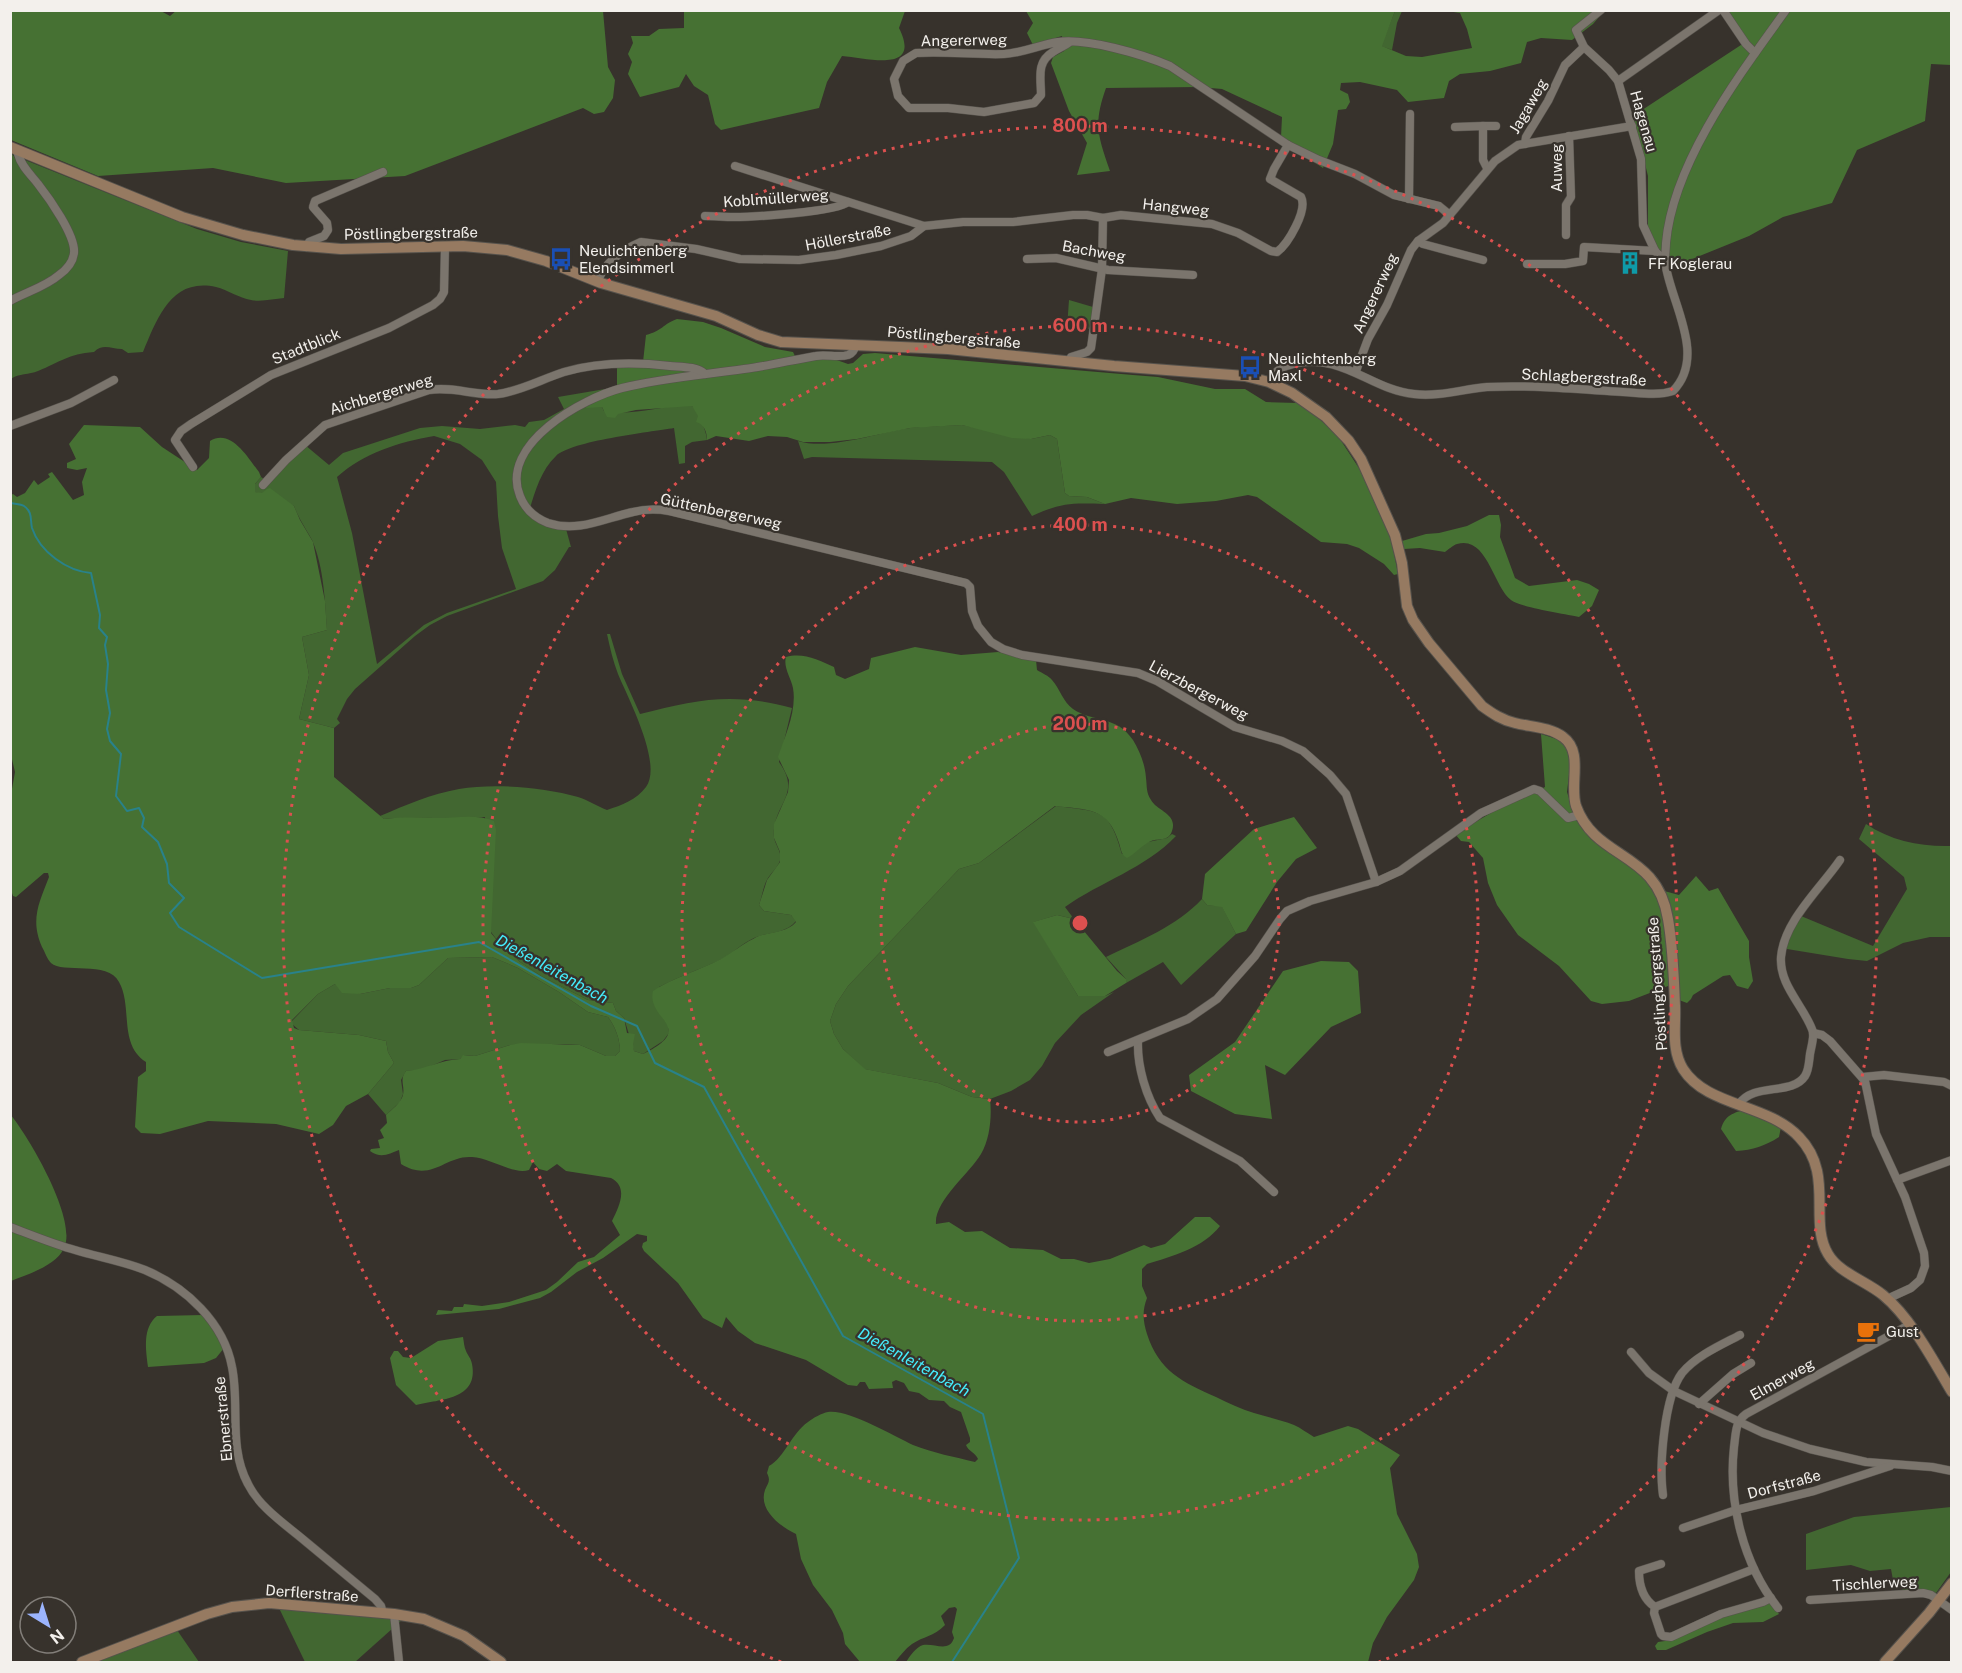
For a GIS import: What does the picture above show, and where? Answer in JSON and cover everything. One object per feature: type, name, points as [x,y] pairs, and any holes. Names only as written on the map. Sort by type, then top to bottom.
[{"type":"main road","name":"Pöstlingbergstraße","points":[[15,148],[200,223],[243,236],[306,247],[374,249],[479,246],[507,250],[546,261],[598,282],[716,316],[773,340],[793,343],[948,349],[1069,362],[1245,376],[1269,382],[1292,393],[1326,417],[1349,441],[1361,459],[1395,535],[1401,556],[1407,606],[1418,628],[1482,706],[1493,714],[1514,723],[1552,731],[1568,741],[1575,758],[1574,797],[1580,815],[1593,833],[1647,873],[1662,894],[1668,920],[1675,996],[1676,1054],[1683,1070],[1700,1087],[1770,1116],[1787,1126],[1805,1143],[1817,1167],[1819,1177],[1822,1240],[1826,1252],[1840,1267],[1887,1299],[1909,1325],[1952,1392]]},
{"type":"main road","points":[[1884,1662],[1939,1601],[1952,1582]]},
{"type":"main road","name":"Derflerstraße","points":[[82,1662],[207,1614],[239,1606],[280,1604],[394,1614],[424,1619],[451,1629],[477,1643],[501,1662]]},
{"type":"street","points":[[1584,47],[1576,30],[1601,10]]},
{"type":"street","points":[[1618,81],[1721,10],[1755,53]]},
{"type":"street","name":"Schlagbergstraße","points":[[1269,382],[1282,368],[1306,361],[1323,361],[1356,371],[1397,390],[1415,394],[1499,387],[1570,388],[1651,394],[1673,390],[1685,374],[1686,347],[1683,321],[1665,261],[1672,210],[1693,157],[1725,99],[1786,10]]},
{"type":"street","name":"Angererweg","points":[[1070,42],[1049,55],[1042,63],[1041,95],[1034,103],[984,112],[948,108],[914,108],[902,102],[896,91],[894,79],[897,71],[903,61],[912,54],[1006,54],[1054,42],[1070,42],[1103,46],[1148,57],[1170,66],[1288,145],[1362,177],[1394,195],[1439,206],[1450,215],[1440,226],[1418,241],[1408,256],[1387,305],[1368,339],[1356,371]]},
{"type":"street","name":"Hagenau","points":[[1584,47],[1609,69],[1618,81],[1641,159],[1642,219],[1645,232],[1655,251],[1665,261]]},
{"type":"street","name":"Jagaweg","points":[[1450,215],[1487,168],[1511,149],[1525,144],[1526,137],[1548,101],[1565,65],[1584,47]]},
{"type":"street","points":[[1409,200],[1410,114]]},
{"type":"street","name":"Jagaweg","points":[[1455,126],[1496,126]]},
{"type":"street","name":"Jagaweg","points":[[1483,126],[1484,160],[1487,168]]},
{"type":"street","name":"Auweg","points":[[1525,144],[1632,126]]},
{"type":"street","name":"Auweg","points":[[1566,235],[1566,205],[1571,197],[1569,136]]},
{"type":"street","name":"Hangweg","points":[[1103,218],[1121,215],[1212,224],[1230,229],[1277,252],[1294,230],[1304,207],[1301,198],[1270,179],[1288,145]]},
{"type":"street","points":[[10,301],[60,274],[70,264],[74,254],[73,242],[65,226],[46,194],[20,162],[15,148]]},
{"type":"street","name":"Koblmüllerweg","points":[[735,166],[924,226]]},
{"type":"street","name":"Pöstlingbergstraße","points":[[306,247],[309,242],[324,236],[328,230],[327,223],[313,207],[315,201],[383,172]]},
{"type":"street","name":"Koblmüllerweg","points":[[705,216],[736,218],[840,207],[848,202]]},
{"type":"street","name":"Höllerstraße","points":[[598,282],[607,264],[641,242],[688,247],[740,259],[799,260],[881,246],[905,239],[924,226],[963,222],[1013,222],[1081,215],[1103,218]]},
{"type":"street","points":[[1069,362],[1071,357],[1087,352],[1091,348],[1102,269],[1103,218]]},
{"type":"street","points":[[1418,241],[1483,260]]},
{"type":"street","points":[[1527,264],[1565,264],[1583,261],[1584,247],[1655,251]]},
{"type":"street","name":"Stadtblick","points":[[193,466],[175,440],[180,431],[271,375],[389,328],[434,305],[444,292],[445,248]]},
{"type":"street","name":"Bachweg","points":[[1027,259],[1056,258],[1102,269],[1193,275]]},
{"type":"street","name":"Güttenbergerweg","points":[[856,345],[853,352],[846,355],[818,356],[767,366],[654,381],[615,390],[584,403],[550,423],[530,445],[519,469],[518,492],[528,510],[545,522],[570,527],[596,523],[640,511],[669,511],[959,581],[970,587]]},
{"type":"street","name":"Aichbergerweg","points":[[262,485],[325,425],[429,390],[499,394],[522,388],[565,371],[610,364],[668,366],[698,370],[705,374]]},
{"type":"street","points":[[10,426],[71,404],[114,380]]},
{"type":"street","name":"Lierzbergerweg","points":[[970,587],[972,611],[978,626],[991,642],[1003,649],[1022,655],[1138,673],[1157,681],[1234,727],[1282,741],[1303,751],[1330,775],[1346,794],[1376,882]]},
{"type":"street","points":[[1108,1052],[1188,1019],[1217,999],[1256,956],[1287,911],[1310,901],[1376,882],[1400,871],[1463,823],[1481,813],[1534,789],[1568,818],[1580,815]]},
{"type":"street","points":[[1739,1104],[1756,1092],[1793,1085],[1802,1080],[1808,1070],[1813,1033],[1788,985],[1782,970],[1781,957],[1791,928],[1840,860]]},
{"type":"street","points":[[1813,1033],[1822,1035],[1830,1041],[1863,1077],[1876,1134],[1908,1204],[1923,1249],[1925,1266],[1920,1280],[1914,1286],[1887,1299]]},
{"type":"street","points":[[1138,1041],[1140,1068],[1154,1109],[1160,1118],[1240,1161],[1274,1192]]},
{"type":"street","points":[[1863,1077],[1884,1075],[1944,1082],[1952,1086]]},
{"type":"street","points":[[1897,1180],[1952,1160]]},
{"type":"street","name":"Ebnerstraße","points":[[10,1227],[64,1247],[147,1271],[168,1282],[208,1315],[222,1335],[230,1358],[236,1396],[236,1442],[248,1485],[269,1511],[375,1599],[383,1613]]},
{"type":"street","name":"Elmerweg","points":[[1738,1422],[1746,1414],[1909,1325]]},
{"type":"street","points":[[1663,1495],[1661,1460],[1674,1391],[1681,1375],[1714,1348],[1740,1335]]},
{"type":"street","points":[[1630,1352],[1649,1373],[1674,1391],[1738,1422],[1810,1449],[1891,1466],[1932,1467],[1952,1471]]},
{"type":"street","points":[[1699,1404],[1732,1374],[1751,1363]]},
{"type":"street","points":[[1738,1422],[1732,1479],[1736,1510],[1754,1569],[1778,1608]]},
{"type":"street","name":"Dorfstraße","points":[[1683,1528],[1736,1510],[1814,1491],[1891,1466]]},
{"type":"street","points":[[1655,1607],[1646,1598],[1639,1571],[1661,1564]]},
{"type":"street","points":[[1655,1607],[1754,1569]]},
{"type":"street","name":"Tischlerweg","points":[[1810,1600],[1912,1593],[1930,1595],[1952,1610]]},
{"type":"street","points":[[1655,1607],[1654,1613],[1661,1634],[1666,1637],[1721,1614],[1771,1598]]},
{"type":"street","points":[[394,1614],[399,1662]]},
{"type":"green space","points":[[159,10],[170,16],[177,10],[603,11],[608,67],[615,80],[613,98],[604,112],[594,114],[583,108],[405,176],[286,183],[213,168],[98,176],[11,140],[10,11]]},
{"type":"green space","points":[[684,11],[905,11],[899,28],[904,42],[903,52],[898,58],[889,60],[842,56],[827,82],[819,108],[721,130],[715,124],[708,95],[694,86],[686,74],[679,87],[640,97],[628,74],[632,62],[628,54],[633,43],[631,36],[649,36],[659,29],[684,28]]},
{"type":"green space","points":[[1026,11],[1395,11],[1382,46],[1406,56],[1422,57],[1472,48],[1460,13],[1447,11],[1604,11],[1593,24],[1572,40],[1541,38],[1527,42],[1521,63],[1490,71],[1460,74],[1449,81],[1444,98],[1408,102],[1397,90],[1360,82],[1341,83],[1340,90],[1348,94],[1350,102],[1346,109],[1338,110],[1333,144],[1323,168],[1288,145],[1281,137],[1282,117],[1222,89],[1199,87],[1106,88],[1098,121],[1102,148],[1110,171],[1077,175],[1087,143],[1069,111],[1051,63],[1053,57],[1064,51],[1062,36],[1033,45],[1027,33],[1033,23]]},
{"type":"green space","points":[[1395,11],[1402,11],[1397,23],[1392,50],[1381,46]]},
{"type":"green space","points":[[1729,11],[1951,11],[1951,65],[1931,64],[1925,121],[1857,150],[1832,203],[1783,217],[1749,236],[1665,270],[1648,233],[1648,176],[1633,116],[1744,43]]},
{"type":"green space","points":[[10,151],[56,214],[70,240],[72,249],[68,262],[58,273],[10,299]]},
{"type":"green space","points":[[25,160],[197,229],[241,242],[288,251],[284,298],[255,301],[216,287],[188,288],[177,294],[160,314],[143,352],[128,353],[122,349],[101,348],[11,379],[11,305],[56,281],[77,248]]},
{"type":"green space","points":[[1069,300],[1093,307],[1089,329],[1067,328]]},
{"type":"green space","points":[[677,319],[703,322],[765,347],[793,352],[796,358],[831,358],[848,364],[853,363],[863,354],[875,353],[1158,377],[1215,389],[1245,389],[1266,402],[1297,403],[1315,415],[1338,436],[1366,479],[1391,538],[1398,574],[1394,575],[1384,564],[1359,548],[1347,544],[1321,542],[1257,497],[1248,495],[1216,501],[1177,504],[1131,498],[1105,504],[1087,497],[1069,496],[1065,493],[1057,439],[1050,435],[1031,439],[1012,438],[962,425],[910,428],[830,442],[803,442],[787,437],[768,436],[749,441],[716,436],[707,440],[704,429],[696,422],[698,416],[692,406],[636,410],[618,414],[615,418],[607,417],[602,407],[586,408],[587,404],[617,392],[617,366],[643,362],[646,335],[656,332]]},
{"type":"green space","points":[[617,387],[541,429],[587,404],[602,407],[604,411],[615,412],[692,406],[702,422],[707,440],[692,442],[685,446],[685,463],[679,464],[674,428],[577,446],[556,456],[542,476],[528,515],[546,524],[566,529],[571,547],[555,570],[543,581],[447,616],[430,625],[355,689],[337,719],[340,723],[334,728],[299,719],[309,675],[302,637],[327,630],[321,573],[312,540],[294,506],[255,492],[255,484],[261,477],[269,482],[305,445],[329,465],[343,453],[420,428],[442,426],[480,429],[515,425],[525,427],[529,422],[544,420],[564,409],[558,397]],"holes":[[[434,436],[460,444],[482,460],[496,482],[502,548],[516,589],[447,613],[424,625],[377,664],[352,533],[337,477],[370,455],[408,442]]]},
{"type":"green space","points":[[84,425],[140,427],[162,447],[197,470],[209,458],[210,441],[225,438],[238,446],[259,472],[261,477],[255,484],[255,492],[262,493],[270,488],[294,506],[313,542],[325,601],[327,630],[302,637],[309,675],[299,719],[334,728],[334,777],[384,819],[471,817],[494,821],[496,830],[491,933],[520,962],[541,976],[588,1000],[613,1003],[616,1011],[624,1018],[627,1033],[635,1034],[634,1051],[643,1054],[659,1045],[667,1037],[666,1023],[656,1009],[653,991],[721,959],[758,936],[787,929],[796,922],[791,915],[764,911],[759,905],[767,880],[780,862],[780,852],[774,838],[774,824],[788,792],[789,780],[778,757],[790,723],[794,697],[786,669],[786,657],[799,655],[817,659],[834,667],[836,675],[845,679],[869,669],[871,658],[915,647],[961,655],[998,652],[1036,660],[1037,670],[1051,679],[1073,709],[1112,723],[1126,732],[1142,758],[1149,797],[1172,821],[1172,831],[1168,837],[1149,842],[1127,858],[1122,854],[1114,831],[1103,817],[1087,810],[1055,806],[979,863],[959,869],[848,986],[836,1004],[830,1021],[834,1034],[843,1049],[865,1069],[938,1083],[972,1097],[990,1099],[990,1127],[984,1148],[976,1162],[946,1197],[937,1215],[936,1224],[949,1222],[965,1232],[982,1231],[1010,1248],[1043,1250],[1061,1259],[1074,1259],[1089,1263],[1110,1259],[1144,1245],[1151,1248],[1165,1244],[1195,1217],[1210,1217],[1220,1226],[1196,1246],[1147,1264],[1142,1269],[1142,1286],[1147,1298],[1144,1316],[1147,1334],[1152,1347],[1165,1366],[1182,1380],[1204,1392],[1244,1410],[1294,1425],[1314,1437],[1348,1426],[1358,1429],[1400,1455],[1390,1468],[1397,1514],[1417,1554],[1419,1567],[1414,1580],[1387,1617],[1373,1643],[1368,1662],[906,1662],[920,1646],[945,1646],[952,1643],[957,1609],[955,1607],[949,1608],[941,1616],[945,1625],[912,1644],[895,1662],[860,1662],[845,1644],[843,1633],[832,1610],[813,1585],[801,1559],[796,1534],[784,1527],[768,1511],[764,1497],[769,1482],[767,1473],[769,1466],[775,1462],[802,1427],[815,1417],[828,1412],[837,1412],[859,1419],[921,1448],[975,1462],[977,1457],[966,1445],[970,1442],[970,1438],[961,1412],[944,1401],[929,1400],[919,1393],[909,1391],[904,1383],[896,1380],[892,1382],[893,1388],[869,1389],[865,1382],[860,1382],[857,1386],[848,1385],[806,1360],[755,1343],[738,1331],[726,1317],[722,1328],[703,1318],[678,1283],[644,1251],[642,1247],[647,1241],[647,1236],[637,1234],[540,1298],[499,1309],[436,1315],[438,1310],[452,1311],[454,1307],[463,1307],[464,1304],[482,1306],[509,1302],[546,1290],[578,1262],[594,1257],[620,1235],[612,1221],[620,1204],[621,1192],[620,1187],[611,1178],[566,1171],[557,1164],[547,1171],[539,1169],[533,1162],[529,1170],[516,1170],[472,1157],[454,1160],[430,1170],[421,1171],[401,1164],[399,1150],[381,1155],[370,1151],[380,1148],[378,1140],[384,1138],[380,1130],[387,1123],[386,1115],[402,1098],[403,1077],[406,1071],[460,1059],[463,1055],[475,1056],[521,1043],[580,1045],[606,1056],[615,1056],[620,1051],[617,1033],[608,1017],[588,1012],[518,968],[492,957],[448,958],[419,985],[411,988],[390,988],[360,994],[342,993],[335,984],[318,994],[292,1020],[294,1028],[359,1035],[386,1041],[388,1052],[394,1063],[368,1094],[346,1106],[333,1125],[319,1134],[276,1124],[208,1121],[160,1134],[141,1133],[135,1127],[138,1077],[146,1071],[146,1062],[137,1054],[132,1045],[123,992],[119,982],[105,971],[65,968],[48,960],[38,937],[36,920],[39,903],[49,877],[48,873],[44,873],[16,897],[13,896],[11,890],[10,800],[15,772],[10,751],[11,495],[17,497],[25,493],[34,480],[38,485],[50,477],[48,474],[52,472],[73,500],[84,495],[82,482],[87,468],[77,470],[67,468],[67,463],[76,459],[69,444]]},
{"type":"green space","points":[[962,425],[1031,439],[1050,435],[1057,439],[1065,493],[1069,496],[1087,497],[1105,504],[1068,504],[1032,516],[1004,472],[992,462],[812,457],[804,459],[798,441],[824,444],[910,428]]},
{"type":"green space","points":[[1489,515],[1499,515],[1500,537],[1515,578],[1529,586],[1577,580],[1589,584],[1599,590],[1592,606],[1579,617],[1516,603],[1505,593],[1483,554],[1476,547],[1467,543],[1455,545],[1445,552],[1420,548],[1404,549],[1402,541],[1467,526]]},
{"type":"green space","points":[[607,634],[610,634],[622,674],[640,714],[680,704],[716,699],[752,700],[792,708],[779,762],[786,773],[788,783],[785,800],[775,826],[774,837],[780,859],[766,881],[759,905],[764,911],[791,915],[796,921],[782,931],[754,938],[718,961],[659,987],[658,1011],[668,1025],[669,1033],[663,1041],[643,1054],[634,1051],[624,1018],[616,1011],[613,1003],[588,1000],[541,976],[520,962],[500,944],[491,932],[485,817],[384,819],[380,816],[429,797],[473,787],[503,786],[550,791],[578,797],[607,810],[638,795],[646,787],[650,777],[647,747],[636,714],[616,669]]},
{"type":"green space","points":[[1541,734],[1563,741],[1571,758],[1567,792],[1574,814],[1657,889],[1679,895],[1696,876],[1709,891],[1718,888],[1749,941],[1753,981],[1748,989],[1737,986],[1730,975],[1723,976],[1693,995],[1687,1003],[1679,1000],[1676,988],[1668,986],[1629,1001],[1602,1004],[1591,1001],[1559,966],[1518,935],[1497,905],[1488,883],[1483,858],[1469,842],[1461,841],[1455,834],[1496,810],[1545,787]]},
{"type":"green space","points":[[1056,806],[1101,815],[1113,828],[1122,854],[1148,842],[1167,838],[1172,834],[1176,836],[1137,866],[1065,907],[1074,919],[1057,915],[1034,922],[1078,996],[1105,996],[1114,992],[1081,1015],[1055,1043],[1042,1066],[1030,1080],[990,1099],[972,1097],[938,1083],[864,1069],[843,1049],[834,1034],[830,1021],[836,1004],[848,986],[959,869],[979,863]]},
{"type":"green space","points":[[1294,817],[1317,848],[1296,859],[1277,882],[1246,931],[1236,934],[1222,907],[1207,905],[1202,899],[1205,874],[1254,829]]},
{"type":"green space","points":[[1866,824],[1886,835],[1907,842],[1951,846],[1951,937],[1930,937],[1903,943],[1867,961],[1787,949],[1785,951],[1791,933],[1801,916],[1873,946],[1907,889],[1904,877],[1859,839]]},
{"type":"green space","points":[[1202,899],[1207,905],[1222,906],[1236,934],[1181,985],[1163,962],[1126,983],[1126,979],[1106,957],[1169,925]]},
{"type":"green space","points":[[1057,915],[1074,919],[1126,979],[1126,983],[1105,996],[1078,996],[1033,922]]},
{"type":"green space","points":[[492,957],[518,968],[588,1012],[608,1017],[617,1033],[620,1051],[615,1056],[606,1056],[580,1045],[510,1045],[475,1056],[464,1055],[460,1059],[445,1060],[422,1070],[406,1071],[401,1080],[403,1094],[400,1102],[386,1115],[368,1094],[394,1063],[388,1052],[386,1041],[359,1035],[299,1030],[292,1024],[292,1021],[318,994],[335,984],[360,994],[390,988],[411,988],[419,985],[448,958]]},
{"type":"green space","points":[[1321,961],[1349,962],[1358,971],[1361,1013],[1331,1027],[1285,1075],[1265,1065],[1272,1119],[1235,1114],[1191,1091],[1189,1075],[1235,1042],[1283,971]]},
{"type":"green space","points":[[1747,1109],[1781,1127],[1779,1137],[1759,1147],[1736,1151],[1721,1129],[1730,1115]]},
{"type":"green space","points":[[10,1114],[49,1179],[64,1218],[66,1235],[64,1248],[55,1260],[41,1269],[11,1281]]},
{"type":"green space","points":[[203,1315],[209,1321],[224,1348],[216,1358],[204,1363],[148,1367],[147,1333],[157,1316]]},
{"type":"green space","points":[[463,1337],[465,1349],[472,1364],[473,1376],[470,1385],[456,1396],[416,1405],[396,1385],[390,1358],[394,1351],[398,1351],[403,1357],[411,1358],[438,1341]]},
{"type":"green space","points":[[1951,1507],[1951,1572],[1931,1600],[1924,1596],[1903,1596],[1902,1580],[1893,1580],[1891,1569],[1870,1571],[1851,1565],[1806,1570],[1806,1534],[1854,1517]]},
{"type":"green space","points":[[1771,1603],[1779,1614],[1763,1622],[1733,1623],[1666,1650],[1657,1650],[1655,1646],[1658,1642],[1672,1640],[1727,1615]]},
{"type":"green space","points":[[279,1608],[402,1620],[355,1662],[305,1662]]},
{"type":"green space","points":[[177,1630],[199,1662],[95,1662]]},
{"type":"waterway","name":"Dießenleitenbach","points":[[10,503],[27,508],[36,537],[56,559],[73,568],[91,573],[100,615],[99,628],[107,637],[105,645],[108,664],[106,690],[110,713],[107,729],[110,741],[121,754],[116,796],[127,811],[139,808],[144,818],[142,827],[158,842],[167,864],[169,883],[184,898],[170,913],[179,927],[262,978],[479,942],[591,1006],[637,1026],[655,1063],[704,1087],[843,1336],[983,1414],[1019,1558],[952,1662]]},
{"type":"place","name":"Neulichtenberg Elendsimmerl","points":[[561,259]]},
{"type":"place","name":"FF Koglerau","points":[[1630,263]]},
{"type":"place","name":"Neulichtenberg Maxl","points":[[1250,367]]},
{"type":"place","name":"Gust","points":[[1868,1331]]}]
